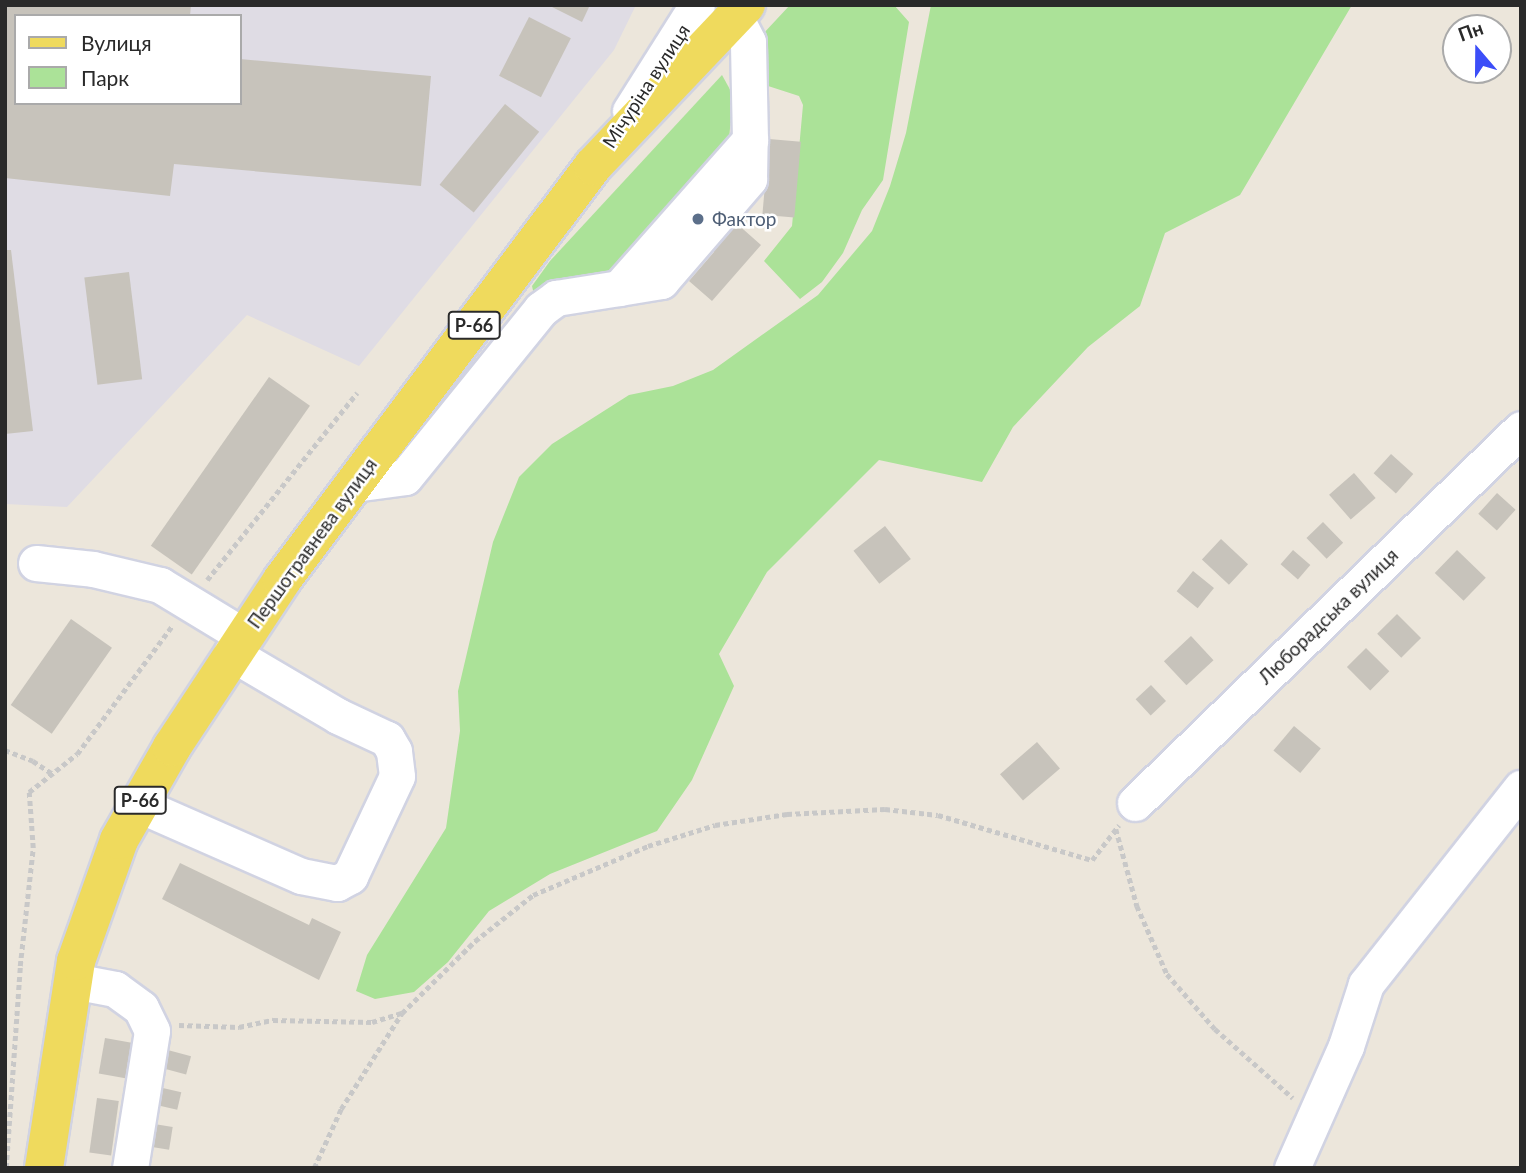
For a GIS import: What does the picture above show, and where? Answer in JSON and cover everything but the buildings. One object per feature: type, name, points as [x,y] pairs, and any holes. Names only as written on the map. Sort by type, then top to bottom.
[{"type":"main road","name":"Першотравнева вулиця","points":[[44,1168],[76,961],[119,840],[137,804],[238,645],[354,484],[593,166],[741,11]]},
{"type":"street","name":"Мічуріна вулиця","points":[[593,166],[696,5]]},
{"type":"street","points":[[354,484],[405,477],[541,309],[556,298],[661,281],[749,179],[748,42],[741,11]]},
{"type":"street","name":"Люборадська вулиця","points":[[1126,816],[1521,429]]},
{"type":"street","points":[[36,563],[93,569],[160,585],[338,716],[387,739],[394,751],[397,776],[350,876],[337,883],[301,876],[137,804]]},
{"type":"street","points":[[1293,1168],[1346,1046],[1366,984],[1521,788]]},
{"type":"street","points":[[73,981],[115,989],[141,1008],[152,1031],[130,1168]]},
{"type":"path","points":[[5,750],[33,761],[53,774],[29,792],[33,848],[20,966],[6,1168]]},
{"type":"path","points":[[314,1168],[341,1109],[402,1013],[475,941],[533,895],[648,846],[715,824],[787,814],[885,809],[938,815],[1092,860],[1126,816]]},
{"type":"path","points":[[1126,816],[1137,906],[1167,974],[1215,1029],[1314,1117]]},
{"type":"path","points":[[147,1019],[191,1027],[239,1027],[273,1020],[372,1022],[402,1013]]},
{"type":"shaded area","points":[[5,5],[636,5],[614,50],[359,366],[247,315],[67,507],[5,504]]},
{"type":"green space","points":[[790,5],[894,5],[909,22],[883,180],[862,210],[843,253],[822,282],[800,299],[764,261],[792,226],[803,105],[799,96],[765,85],[761,36]]},
{"type":"green space","points":[[931,5],[1352,5],[1240,195],[1165,233],[1140,306],[1088,347],[1013,427],[982,482],[879,460],[767,572],[719,654],[734,686],[692,780],[657,831],[550,874],[489,911],[448,962],[414,992],[375,999],[356,991],[367,955],[446,828],[460,731],[458,691],[493,542],[519,477],[552,444],[629,395],[673,386],[713,370],[818,295],[872,231],[890,186],[906,133]]},
{"type":"green space","points":[[722,75],[733,95],[729,139],[614,272],[535,299],[532,286],[550,261]]},
{"type":"place","name":"Фактор","points":[[698,219]]}]
